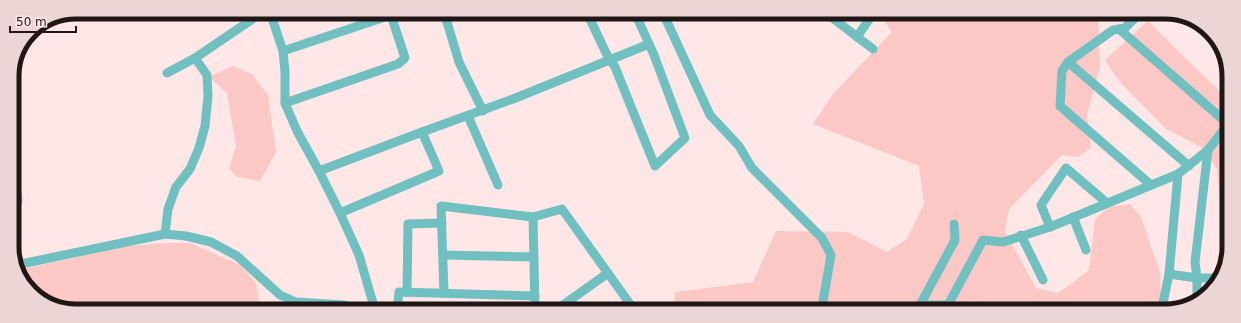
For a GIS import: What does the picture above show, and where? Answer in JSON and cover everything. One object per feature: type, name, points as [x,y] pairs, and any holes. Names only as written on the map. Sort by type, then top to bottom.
[{"type":"street","points":[[166,73],[195,58],[253,19]]},
{"type":"street","points":[[272,19],[283,51],[286,72],[285,104],[297,131],[340,213],[358,255],[373,304]]},
{"type":"street","points":[[283,51],[376,19]]},
{"type":"street","points":[[285,104],[398,64],[405,58],[392,19]]},
{"type":"street","points":[[445,19],[460,62],[483,111]]},
{"type":"street","points":[[590,19],[615,67],[655,166],[685,138],[649,44],[638,19]]},
{"type":"street","points":[[666,19],[710,115],[739,146],[752,168],[822,238],[831,255],[823,304]]},
{"type":"street","points":[[834,19],[873,49]]},
{"type":"street","points":[[857,37],[870,19]]},
{"type":"street","points":[[1134,19],[1125,28],[1113,30],[1068,62],[1062,71],[1060,106],[1151,185]]},
{"type":"street","points":[[1119,29],[1222,119]]},
{"type":"street","points":[[319,171],[422,132],[483,111],[649,44]]},
{"type":"street","points":[[165,234],[168,209],[176,187],[190,169],[199,148],[205,126],[208,96],[207,75],[195,58]]},
{"type":"street","points":[[1068,62],[1189,166]]},
{"type":"street","points":[[468,116],[498,185]]},
{"type":"street","points":[[340,213],[439,171],[422,132]]},
{"type":"street","points":[[949,304],[983,240],[1003,242],[1050,227],[1178,174],[1208,150],[1222,132]]},
{"type":"street","points":[[1197,294],[1195,262],[1208,150]]},
{"type":"street","points":[[1050,227],[1041,204],[1066,168],[1107,203]]},
{"type":"street","points":[[1163,302],[1169,274],[1178,174]]},
{"type":"street","points":[[444,293],[441,206],[533,216],[562,209],[630,304]]},
{"type":"street","points":[[533,216],[534,304]]},
{"type":"street","points":[[1073,217],[1086,250]]},
{"type":"street","points":[[407,292],[408,224],[442,223]]},
{"type":"street","points":[[921,304],[955,240],[954,224]]},
{"type":"street","points":[[22,264],[165,234],[186,236],[211,242],[237,256],[280,295],[296,302],[328,304]]},
{"type":"street","points":[[1021,235],[1043,280]]},
{"type":"street","points":[[443,256],[534,257]]},
{"type":"street","points":[[564,304],[608,273]]},
{"type":"street","points":[[1169,274],[1197,278],[1213,278]]},
{"type":"street","points":[[398,304],[399,292],[535,296]]},
{"type":"shaded area","points":[[721,19],[750,19],[723,22]]},
{"type":"shaded area","points":[[883,19],[1098,19],[1100,66],[1087,115],[1091,148],[1078,157],[1062,155],[1009,209],[1005,231],[1036,288],[1057,293],[1089,270],[1095,219],[1109,207],[1130,204],[1141,217],[1160,273],[1162,304],[674,304],[675,292],[753,282],[776,231],[848,232],[887,252],[907,239],[924,204],[919,166],[813,124],[832,95],[892,32]]},
{"type":"shaded area","points":[[1148,21],[1222,94],[1222,223],[1217,169],[1203,148],[1166,129],[1119,81],[1105,60]]},
{"type":"shaded area","points":[[233,66],[252,74],[268,95],[276,152],[260,181],[237,177],[229,168],[236,146],[227,93],[209,77]]},
{"type":"shaded area","points":[[1222,242],[1221,258],[1219,264]]},
{"type":"shaded area","points":[[190,243],[240,265],[256,283],[259,304],[65,303],[41,292],[31,282],[24,269],[128,246]]}]
